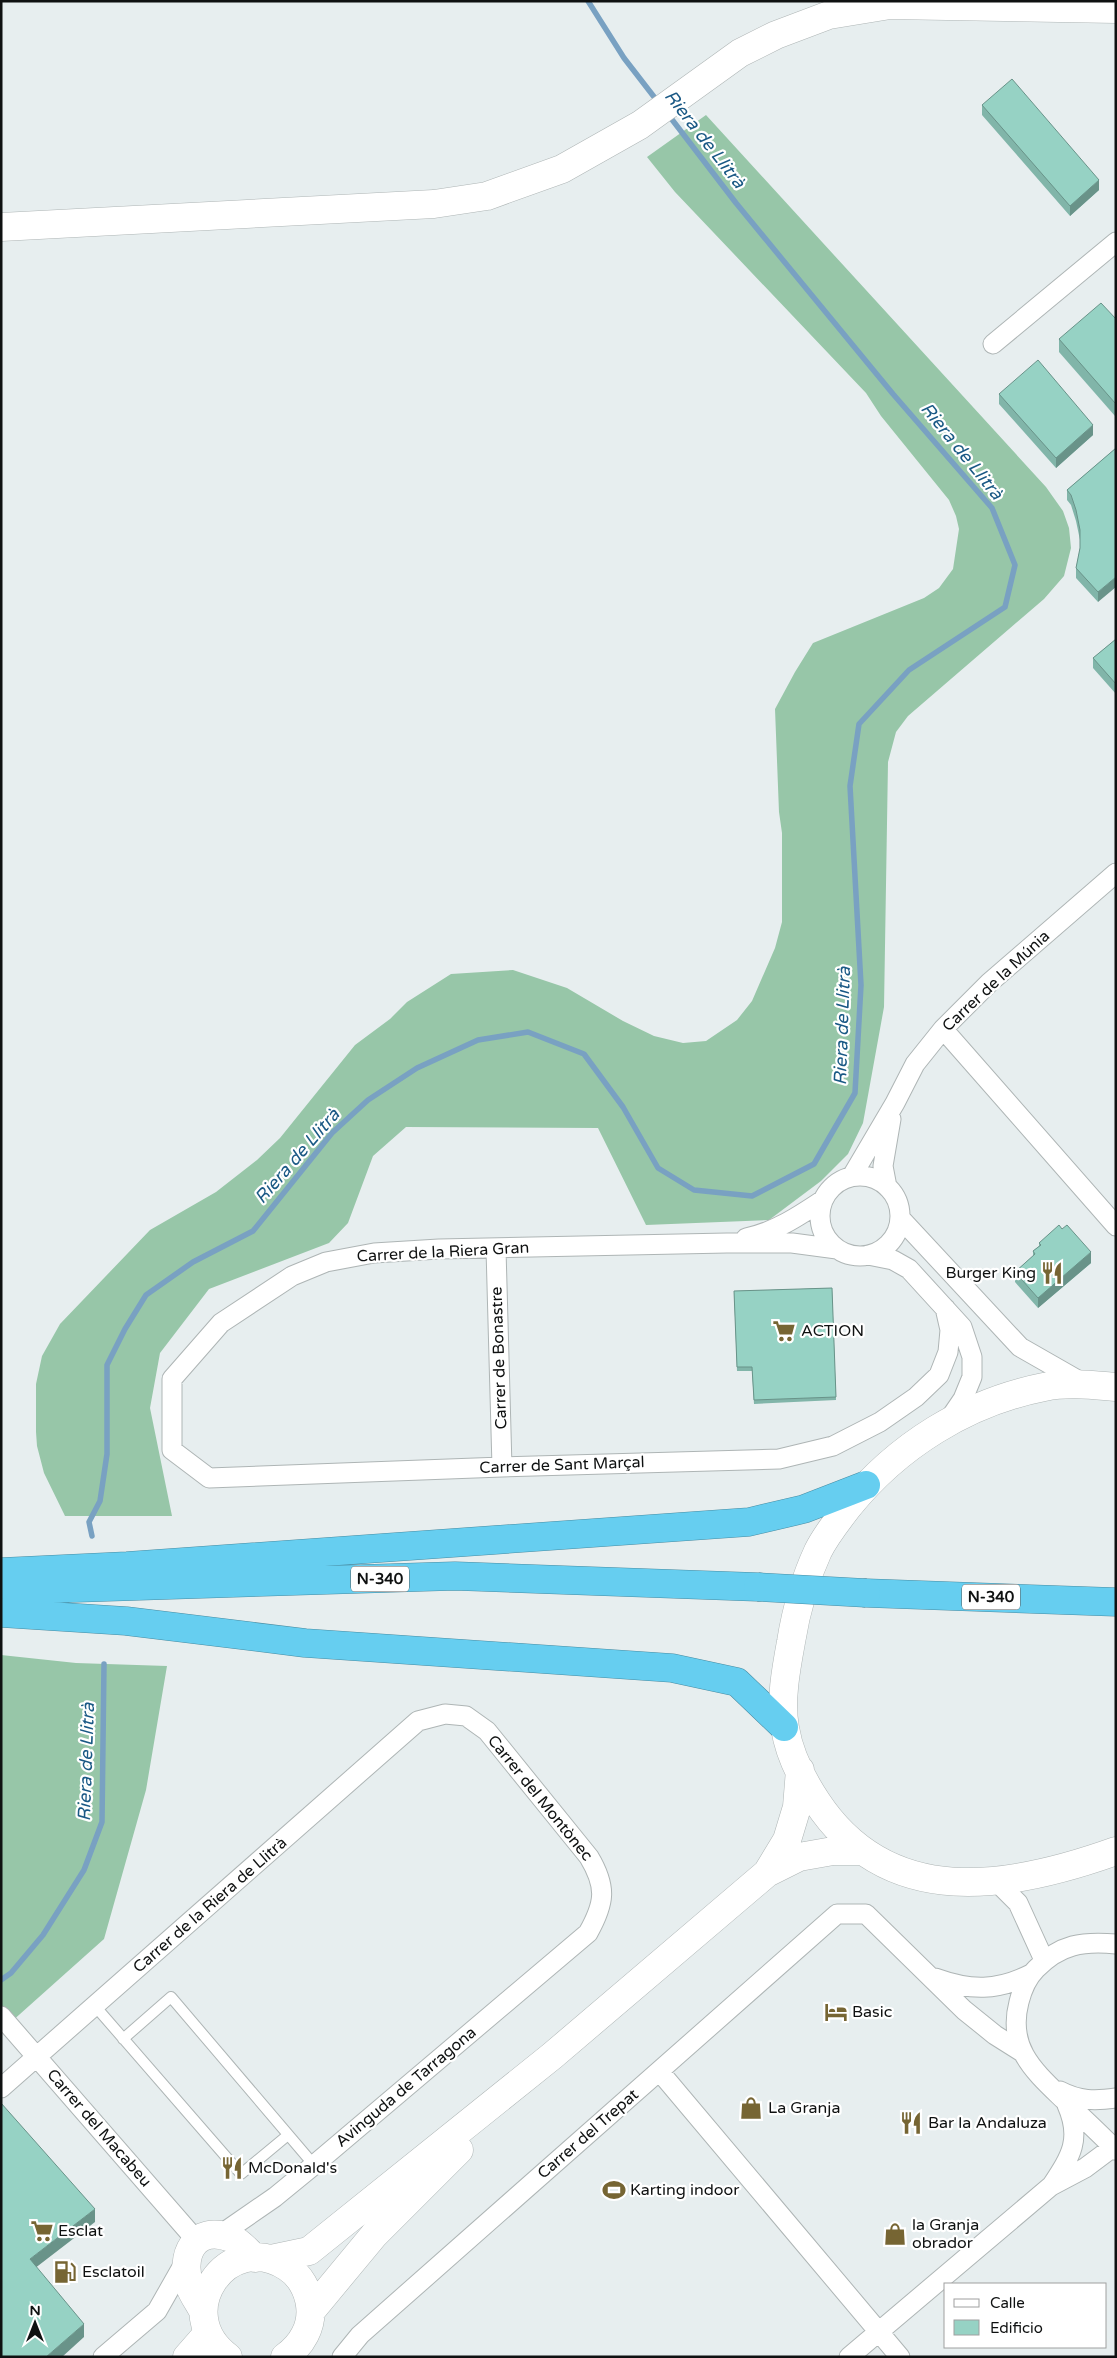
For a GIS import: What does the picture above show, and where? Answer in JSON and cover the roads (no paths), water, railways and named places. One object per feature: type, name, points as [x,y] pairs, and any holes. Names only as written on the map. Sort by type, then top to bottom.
[{"type":"highway","points":[[1,1572],[136,1565],[749,1522],[804,1509],[866,1485]]},
{"type":"highway","name":"N-340","points":[[1,1590],[455,1576],[1116,1602]]},
{"type":"highway","points":[[1,1613],[126,1621],[305,1643],[672,1668],[737,1682],[784,1727]]},
{"type":"street","points":[[1,227],[434,204],[487,196],[562,169],[640,125],[740,53],[776,35],[829,15],[890,5],[1116,9]]},
{"type":"street","points":[[993,344],[1113,249]]},
{"type":"street","name":"Carrer de la Múnia","points":[[852,1176],[895,1104],[915,1064],[943,1029],[989,983],[1116,873]]},
{"type":"street","points":[[943,1029],[1116,1226]]},
{"type":"street","name":"Carrer de la Múnia","points":[[887,1187],[883,1166],[886,1141],[895,1104]]},
{"type":"street","points":[[868,1255],[883,1249],[894,1238],[900,1218],[900,1207],[894,1194],[882,1182],[868,1176],[852,1176],[826,1193],[823,1200],[820,1210],[820,1223],[826,1238],[837,1249],[853,1255],[868,1255],[893,1260],[909,1269],[962,1327],[972,1357],[972,1377],[963,1399],[948,1422]]},
{"type":"street","name":"Carrer de la Riera Gran","points":[[727,1243],[761,1235],[794,1219],[823,1200]]},
{"type":"street","points":[[900,1218],[1020,1347],[1084,1384]]},
{"type":"street","name":"Carrer de la Riera Gran","points":[[172,1379],[221,1323],[292,1276],[326,1262],[374,1253],[727,1243],[792,1243],[837,1249]]},
{"type":"street","name":"Carrer de Bonastre","points":[[496,1249],[502,1467]]},
{"type":"street","name":"Carrer de Sant Marçal","points":[[172,1379],[172,1450],[209,1478],[779,1459],[833,1446],[880,1422],[916,1397],[940,1375],[948,1352],[950,1330],[945,1308]]},
{"type":"street","points":[[1116,1387],[1084,1384],[1045,1387],[981,1407],[948,1422],[892,1461],[866,1485],[819,1549],[803,1591],[794,1621],[787,1664],[784,1727],[800,1770],[827,1817],[842,1835],[862,1851],[887,1864],[925,1878],[961,1882],[997,1882],[1076,1865],[1116,1851]]},
{"type":"street","name":"Carrer del Montònec","points":[[418,1721],[431,1716],[445,1714],[466,1716],[487,1731],[589,1857],[600,1876],[602,1895],[597,1918],[588,1933]]},
{"type":"street","name":"Carrer de la Riera de Llitrà","points":[[1,2088],[418,1721]]},
{"type":"street","points":[[767,1873],[787,1840],[797,1807],[800,1770]]},
{"type":"street","points":[[187,2357],[205,2322],[206,2295],[218,2274],[239,2260],[310,2250],[552,2056],[767,1873],[799,1857],[832,1851],[862,1851]]},
{"type":"street","points":[[849,2357],[1051,2186],[1085,2168],[1115,2147],[1034,2071],[1022,2052],[1017,2032],[1017,2012],[1022,1992],[1038,1967],[1018,1903],[997,1882]]},
{"type":"street","name":"Carrer del Trepat","points":[[342,2357],[360,2335],[837,1914],[866,1914],[929,1976]]},
{"type":"street","name":"Avinguda de Tarragona","points":[[103,2357],[157,2311],[201,2245],[275,2197],[588,1933]]},
{"type":"street","points":[[929,1976],[957,1986],[988,1988],[1011,1984],[1066,1947],[1091,1942],[1116,1944]]},
{"type":"street","points":[[929,1976],[964,2010],[995,2035],[1022,2052]]},
{"type":"street","name":"Carrer del Macabeu","points":[[2,2018],[201,2245]]},
{"type":"street","points":[[285,2357],[311,2334],[374,2236],[552,2056]]},
{"type":"street","points":[[660,2072],[900,2357]]},
{"type":"street","points":[[1050,2086],[1080,2099],[1095,2101],[1116,2098]]},
{"type":"street","points":[[1051,2186],[1072,2149],[1076,2133],[1074,2120],[1066,2102]]},
{"type":"street","points":[[228,2357],[216,2346],[190,2288],[201,2245],[240,2244],[263,2258],[290,2268],[300,2278],[306,2290],[311,2334]]},
{"type":"lane","points":[[123,2039],[171,1997],[314,2164]]},
{"type":"lane","points":[[95,2006],[241,2174],[288,2135]]},
{"type":"waterway","name":"Riera de Llitrà","points":[[588,1],[624,58],[658,102]]},
{"type":"waterway","name":"Riera de Llitrà","points":[[92,1536],[89,1522],[100,1501],[107,1454],[107,1365],[125,1329],[146,1295],[193,1262],[253,1231],[332,1133],[368,1100],[417,1068],[478,1040],[528,1032],[584,1054],[623,1107],[658,1168],[694,1190],[752,1196],[814,1164],[855,1093],[861,985],[850,786],[859,724],[909,670],[1005,607],[1015,565],[992,508],[893,394],[736,203],[667,113]]},
{"type":"waterway","name":"Riera de Llitrà","points":[[1,1980],[11,1973],[43,1935],[84,1870],[102,1822],[104,1664]]},
{"type":"place","name":"Burger King","points":[[1052,1273]]},
{"type":"place","name":"ACTION","points":[[784,1331]]},
{"type":"place","name":"Basic","points":[[836,2012]]},
{"type":"place","name":"La Granja","points":[[751,2108]]},
{"type":"place","name":"Bar la Andaluza","points":[[911,2123]]},
{"type":"place","name":"McDonald's","points":[[232,2168]]},
{"type":"place","name":"Karting indoor","points":[[614,2190]]},
{"type":"place","name":"Esclat","points":[[42,2231]]},
{"type":"place","name":"la Granja obrador","points":[[895,2234]]},
{"type":"place","name":"Esclatoil","points":[[65,2272]]}]
